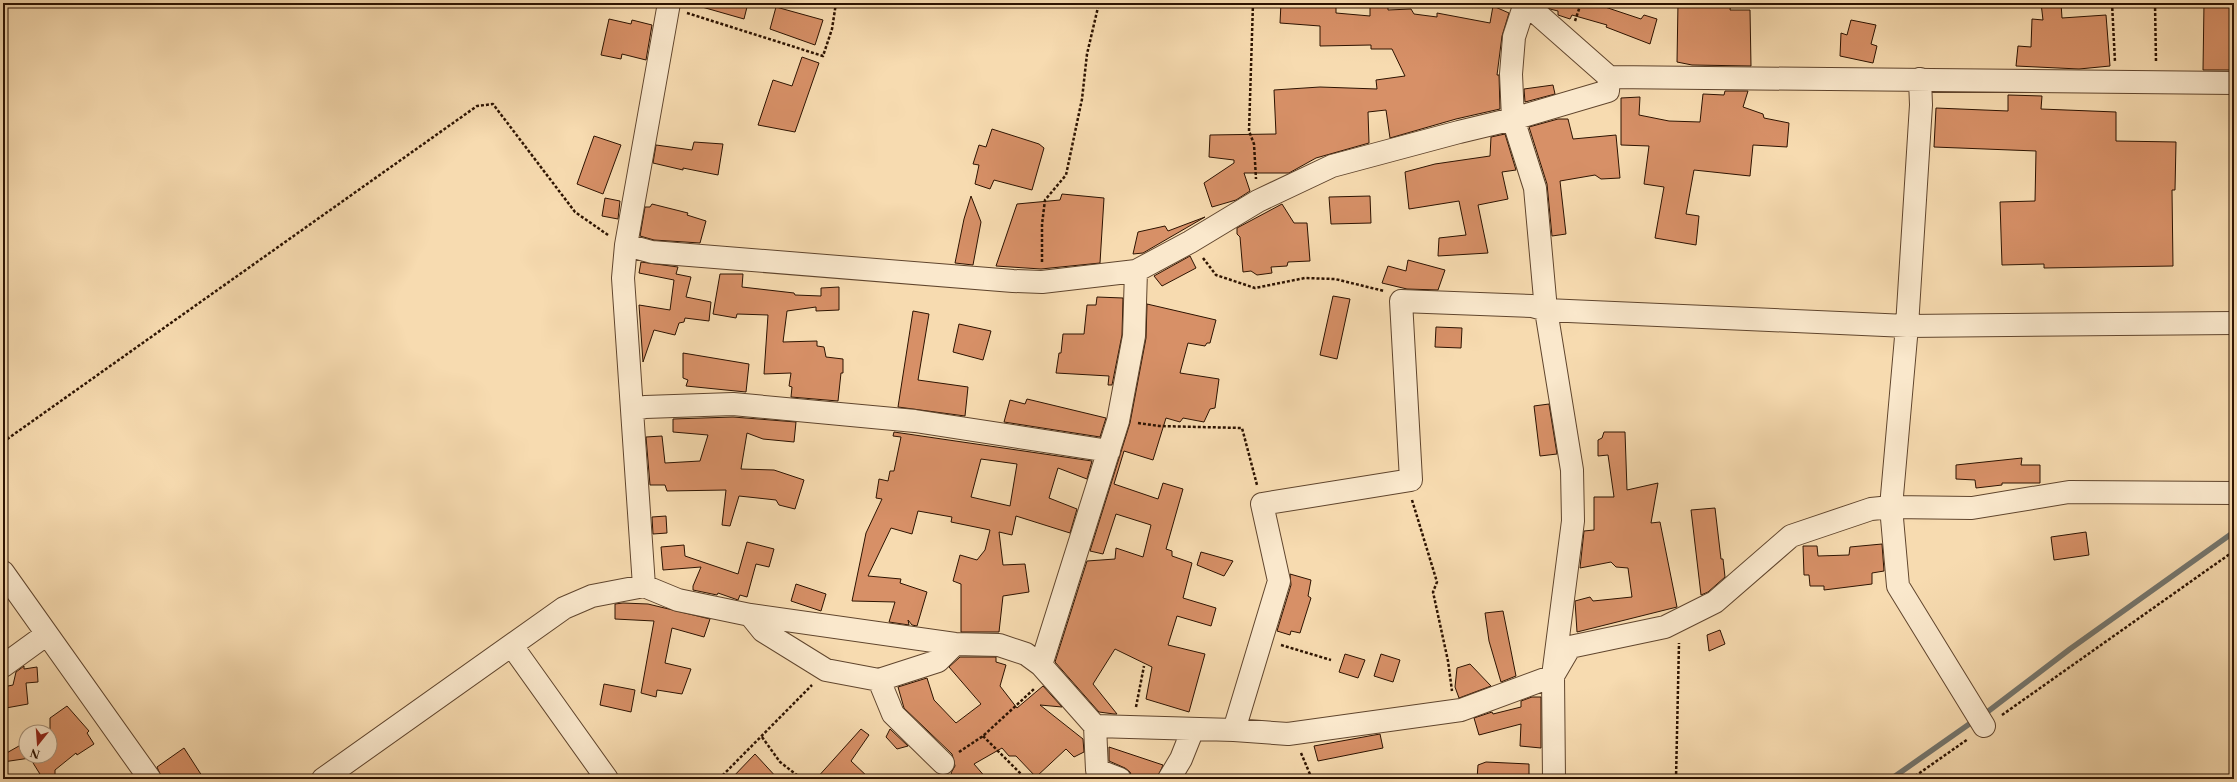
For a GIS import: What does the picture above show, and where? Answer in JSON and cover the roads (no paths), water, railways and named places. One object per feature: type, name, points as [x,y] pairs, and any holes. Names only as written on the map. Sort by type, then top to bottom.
[{"type":"street","points":[[1554,779],[1553,676],[1573,521],[1572,470],[1546,310],[1535,188],[1513,119],[1511,74],[1514,37],[1525,3],[1609,77],[2234,83]]},
{"type":"street","points":[[644,586],[623,278],[626,245],[668,5]]},
{"type":"street","points":[[626,245],[652,252],[1042,282],[1136,271],[1190,242],[1258,201],[1332,166],[1513,119],[1608,91],[1609,77]]},
{"type":"street","points":[[1920,79],[1921,105],[1907,326],[1891,507],[1898,586],[1985,727]]},
{"type":"street","points":[[1041,664],[1118,421],[1134,336],[1136,271]]},
{"type":"street","points":[[1234,730],[1279,581],[1262,504],[1411,480],[1401,301],[1532,306],[1546,310],[1907,326],[2234,323]]},
{"type":"street","points":[[632,410],[645,407],[733,404],[915,421],[1109,451]]},
{"type":"street","points":[[1095,726],[1234,730],[1288,734],[1454,711],[1553,676],[1570,647],[1666,627],[1716,602],[1791,536],[1871,509],[1891,507],[1972,508],[2069,492],[2234,493]]},
{"type":"street","points":[[3,572],[150,779]]},
{"type":"street","points":[[323,779],[564,608],[592,596],[644,586],[678,600],[750,615],[955,644],[999,645],[1026,654],[1041,664],[1095,726],[1097,770],[1120,779]]},
{"type":"street","points":[[750,615],[763,631],[826,670],[879,680],[938,661],[955,644]]},
{"type":"street","points":[[3,666],[47,634]]},
{"type":"street","points":[[512,646],[607,779]]},
{"type":"street","points":[[879,680],[893,714],[943,763]]},
{"type":"street","points":[[1169,779],[1181,759],[1193,729]]},
{"type":"waterway","points":[[1982,716],[2070,649],[2234,532]]},
{"type":"waterway","points":[[1891,779],[1975,720]]}]
